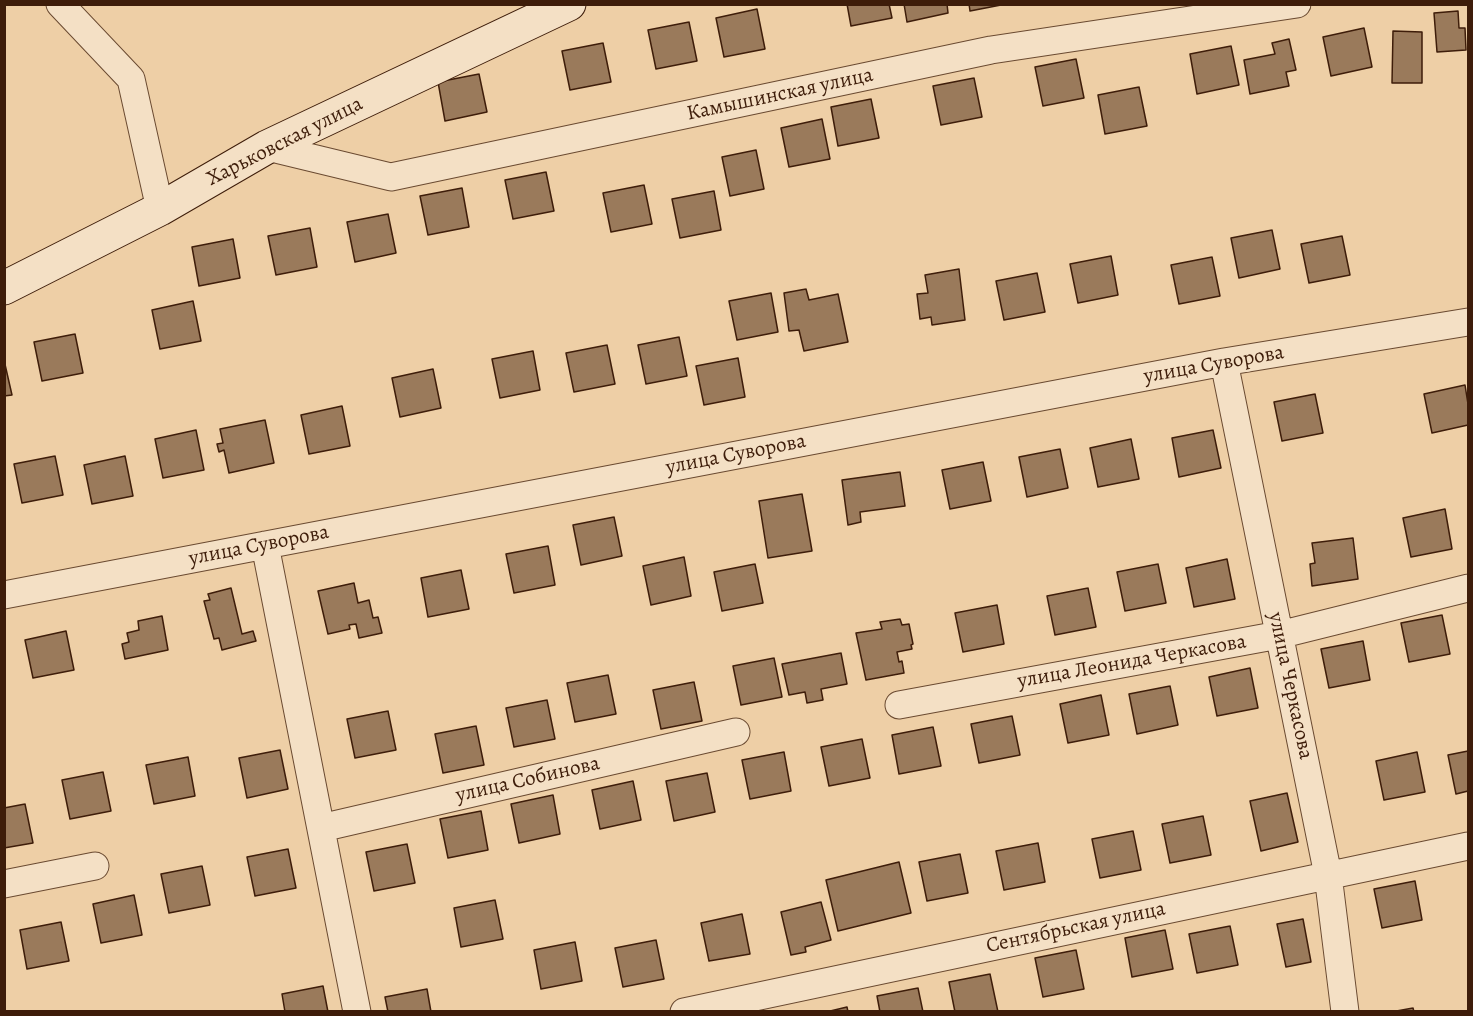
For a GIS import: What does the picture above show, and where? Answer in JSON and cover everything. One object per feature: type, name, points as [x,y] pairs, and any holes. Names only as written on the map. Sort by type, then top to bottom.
[{"type":"street","points":[[60,4],[131,79],[160,209]]},
{"type":"street","name":"Харьковская улица","points":[[4,288],[160,209],[267,147],[569,4]]},
{"type":"street","name":"Камышинская улица","points":[[267,147],[391,177],[991,50],[1297,4]]},
{"type":"street","name":"улица Суворова","points":[[4,595],[1224,362],[1468,322]]},
{"type":"street","name":"улица Черкасова","points":[[1224,362],[1328,875],[1345,1011]]},
{"type":"street","points":[[265,545],[357,1011]]},
{"type":"street","name":"улица Леонида Черкасова","points":[[899,705],[1279,635],[1468,588]]},
{"type":"street","name":"улица Собинова","points":[[321,828],[736,732]]},
{"type":"street","name":"Сентябрьская улица","points":[[684,1011],[1468,846]]},
{"type":"street","points":[[4,884],[95,866]]},
{"type":"building","points":[[847,4],[889,4],[892,18],[851,26]]},
{"type":"building","points":[[904,4],[947,4],[948,13],[907,22]]},
{"type":"building","points":[[969,4],[1001,4],[1001,5],[970,11]]},
{"type":"building","points":[[757,9],[765,49],[724,57],[716,18]]},
{"type":"building","points":[[1458,11],[1459,28],[1465,28],[1466,50],[1437,52],[1434,13]]},
{"type":"building","points":[[689,22],[697,61],[656,69],[648,30]]},
{"type":"building","points":[[1364,28],[1372,67],[1331,76],[1323,37]]},
{"type":"building","points":[[1393,31],[1422,32],[1422,83],[1392,83]]},
{"type":"building","points":[[1289,39],[1296,70],[1286,72],[1289,86],[1250,94],[1244,60],[1275,54],[1272,43]]},
{"type":"building","points":[[603,43],[611,82],[570,90],[562,51]]},
{"type":"building","points":[[1231,46],[1239,85],[1197,94],[1190,54]]},
{"type":"building","points":[[1076,59],[1084,98],[1043,106],[1035,67]]},
{"type":"building","points":[[479,74],[487,112],[445,121],[438,82]]},
{"type":"building","points":[[974,78],[982,117],[941,125],[933,86]]},
{"type":"building","points":[[1139,87],[1147,126],[1105,134],[1098,95]]},
{"type":"building","points":[[871,99],[879,138],[838,146],[831,107]]},
{"type":"building","points":[[822,119],[830,159],[789,167],[781,128]]},
{"type":"building","points":[[756,150],[764,189],[730,196],[722,157]]},
{"type":"building","points":[[546,172],[554,211],[513,219],[505,180]]},
{"type":"building","points":[[644,185],[652,224],[611,232],[603,193]]},
{"type":"building","points":[[462,188],[469,227],[428,235],[420,196]]},
{"type":"building","points":[[714,191],[721,230],[680,238],[672,199]]},
{"type":"building","points":[[388,214],[396,253],[355,262],[347,222]]},
{"type":"building","points":[[310,228],[317,267],[276,275],[268,236]]},
{"type":"building","points":[[1272,230],[1280,269],[1239,278],[1231,238]]},
{"type":"building","points":[[1342,236],[1350,275],[1309,283],[1301,244]]},
{"type":"building","points":[[233,239],[240,278],[199,286],[192,247]]},
{"type":"building","points":[[1111,256],[1118,295],[1078,303],[1070,264]]},
{"type":"building","points":[[1212,257],[1220,296],[1179,304],[1171,265]]},
{"type":"building","points":[[959,269],[965,320],[932,325],[931,317],[920,319],[917,294],[928,293],[925,275]]},
{"type":"building","points":[[1037,273],[1045,312],[1004,320],[996,281]]},
{"type":"building","points":[[806,289],[809,300],[838,294],[848,342],[804,351],[799,330],[789,331],[784,293]]},
{"type":"building","points":[[771,293],[778,332],[737,340],[729,301]]},
{"type":"building","points":[[193,301],[201,341],[160,349],[152,310]]},
{"type":"building","points":[[75,334],[83,373],[42,381],[34,342]]},
{"type":"building","points":[[679,337],[687,376],[646,384],[638,345]]},
{"type":"building","points":[[607,345],[615,384],[574,392],[566,353]]},
{"type":"building","points":[[533,351],[540,390],[500,398],[492,359]]},
{"type":"building","points":[[738,358],[745,397],[704,405],[696,366]]},
{"type":"building","points":[[4,360],[12,395],[4,396]]},
{"type":"building","points":[[433,369],[441,408],[400,417],[392,378]]},
{"type":"building","points":[[1465,385],[1468,425],[1432,433],[1424,394]]},
{"type":"building","points":[[1315,394],[1323,433],[1282,441],[1274,402]]},
{"type":"building","points":[[342,406],[350,446],[309,454],[301,415]]},
{"type":"building","points":[[265,420],[274,463],[229,473],[224,450],[219,452],[217,444],[223,443],[220,429]]},
{"type":"building","points":[[196,430],[204,470],[163,478],[155,439]]},
{"type":"building","points":[[1213,430],[1221,468],[1179,477],[1172,438]]},
{"type":"building","points":[[1131,439],[1139,479],[1098,487],[1090,448]]},
{"type":"building","points":[[1060,449],[1068,488],[1027,497],[1019,457]]},
{"type":"building","points":[[55,456],[63,495],[22,503],[14,464]]},
{"type":"building","points":[[125,456],[133,496],[92,504],[84,465]]},
{"type":"building","points":[[983,462],[991,501],[950,509],[942,470]]},
{"type":"building","points":[[900,472],[905,506],[860,512],[861,522],[848,525],[842,480]]},
{"type":"building","points":[[802,494],[812,551],[768,558],[759,501]]},
{"type":"building","points":[[1445,509],[1452,549],[1411,557],[1403,518]]},
{"type":"building","points":[[614,517],[622,556],[581,565],[573,525]]},
{"type":"building","points":[[1353,538],[1358,579],[1312,586],[1310,564],[1315,563],[1312,543]]},
{"type":"building","points":[[548,546],[555,585],[514,593],[506,554]]},
{"type":"building","points":[[684,557],[691,596],[651,605],[643,566]]},
{"type":"building","points":[[1227,559],[1235,599],[1194,607],[1186,568]]},
{"type":"building","points":[[755,564],[763,603],[722,611],[714,572]]},
{"type":"building","points":[[1158,564],[1166,603],[1125,611],[1117,572]]},
{"type":"building","points":[[461,570],[469,609],[428,617],[421,578]]},
{"type":"building","points":[[354,583],[358,603],[369,600],[373,618],[378,617],[382,633],[359,638],[356,624],[349,625],[350,629],[328,634],[318,591]]},
{"type":"building","points":[[231,588],[242,634],[253,631],[256,641],[222,650],[219,638],[214,639],[204,601],[210,600],[208,594]]},
{"type":"building","points":[[1088,588],[1096,627],[1055,635],[1047,596]]},
{"type":"building","points":[[997,605],[1004,644],[963,652],[955,613]]},
{"type":"building","points":[[1442,615],[1450,654],[1409,662],[1401,623]]},
{"type":"building","points":[[162,616],[168,650],[125,659],[122,644],[129,642],[127,633],[139,630],[138,621]]},
{"type":"building","points":[[900,619],[902,625],[909,624],[913,644],[912,649],[897,652],[899,662],[902,661],[904,673],[866,680],[856,633],[882,629],[880,622]]},
{"type":"building","points":[[66,631],[74,670],[33,678],[25,640]]},
{"type":"building","points":[[1363,641],[1370,680],[1329,688],[1321,649]]},
{"type":"building","points":[[841,653],[847,684],[821,689],[823,700],[807,703],[805,692],[789,695],[782,664]]},
{"type":"building","points":[[774,658],[782,697],[741,705],[733,666]]},
{"type":"building","points":[[1250,668],[1258,708],[1217,716],[1209,677]]},
{"type":"building","points":[[608,675],[616,714],[575,722],[567,683]]},
{"type":"building","points":[[694,682],[702,721],[661,729],[653,690]]},
{"type":"building","points":[[1170,686],[1178,725],[1137,734],[1129,694]]},
{"type":"building","points":[[1101,695],[1109,735],[1068,743],[1060,704]]},
{"type":"building","points":[[547,700],[555,739],[514,747],[506,708]]},
{"type":"building","points":[[388,711],[396,750],[355,758],[347,719]]},
{"type":"building","points":[[1012,716],[1020,755],[979,763],[971,724]]},
{"type":"building","points":[[476,726],[484,765],[443,773],[435,734]]},
{"type":"building","points":[[933,727],[941,766],[899,774],[892,735]]},
{"type":"building","points":[[862,739],[870,778],[829,786],[821,747]]},
{"type":"building","points":[[280,750],[288,789],[247,798],[239,758]]},
{"type":"building","points":[[1468,751],[1468,791],[1456,794],[1448,755]]},
{"type":"building","points":[[784,752],[791,791],[750,799],[742,760]]},
{"type":"building","points":[[1417,752],[1425,792],[1384,800],[1376,761]]},
{"type":"building","points":[[188,757],[195,796],[154,804],[146,765]]},
{"type":"building","points":[[103,772],[111,811],[70,819],[62,780]]},
{"type":"building","points":[[707,773],[715,812],[674,821],[666,781]]},
{"type":"building","points":[[633,781],[641,820],[600,829],[592,790]]},
{"type":"building","points":[[1287,793],[1298,842],[1261,851],[1250,801]]},
{"type":"building","points":[[553,795],[560,834],[519,843],[511,804]]},
{"type":"building","points":[[25,804],[33,843],[4,848],[4,808]]},
{"type":"building","points":[[481,811],[488,850],[448,858],[440,819]]},
{"type":"building","points":[[1203,816],[1211,855],[1170,863],[1162,824]]},
{"type":"building","points":[[1133,831],[1141,870],[1100,878],[1092,839]]},
{"type":"building","points":[[1038,843],[1045,882],[1004,890],[996,851]]},
{"type":"building","points":[[407,844],[415,883],[374,891],[366,852]]},
{"type":"building","points":[[288,849],[296,888],[255,896],[247,857]]},
{"type":"building","points":[[960,854],[968,893],[927,901],[919,862]]},
{"type":"building","points":[[899,862],[911,913],[838,931],[826,880]]},
{"type":"building","points":[[202,866],[210,905],[169,913],[161,874]]},
{"type":"building","points":[[1415,881],[1422,920],[1382,928],[1374,889]]},
{"type":"building","points":[[134,895],[142,935],[101,943],[93,904]]},
{"type":"building","points":[[495,900],[503,939],[461,947],[454,908]]},
{"type":"building","points":[[821,902],[831,940],[805,947],[806,952],[791,955],[781,912]]},
{"type":"building","points":[[742,914],[750,954],[709,961],[701,923]]},
{"type":"building","points":[[1303,919],[1311,962],[1286,967],[1277,924]]},
{"type":"building","points":[[61,922],[69,961],[27,969],[20,930]]},
{"type":"building","points":[[1230,926],[1238,965],[1197,973],[1189,934]]},
{"type":"building","points":[[1165,930],[1173,969],[1132,977],[1125,938]]},
{"type":"building","points":[[656,940],[664,979],[623,987],[615,948]]},
{"type":"building","points":[[575,942],[582,981],[541,989],[534,950]]},
{"type":"building","points":[[1076,950],[1084,989],[1043,997],[1035,958]]},
{"type":"building","points":[[990,974],[998,1012],[955,1012],[949,982]]},
{"type":"building","points":[[323,986],[328,1012],[285,1012],[282,994]]},
{"type":"building","points":[[918,988],[923,1012],[880,1012],[877,996]]},
{"type":"building","points":[[427,989],[431,1012],[388,1012],[385,997]]},
{"type":"building","points":[[847,1007],[848,1012],[826,1012]]},
{"type":"building","points":[[1413,1008],[1414,1012],[1391,1012]]}]
